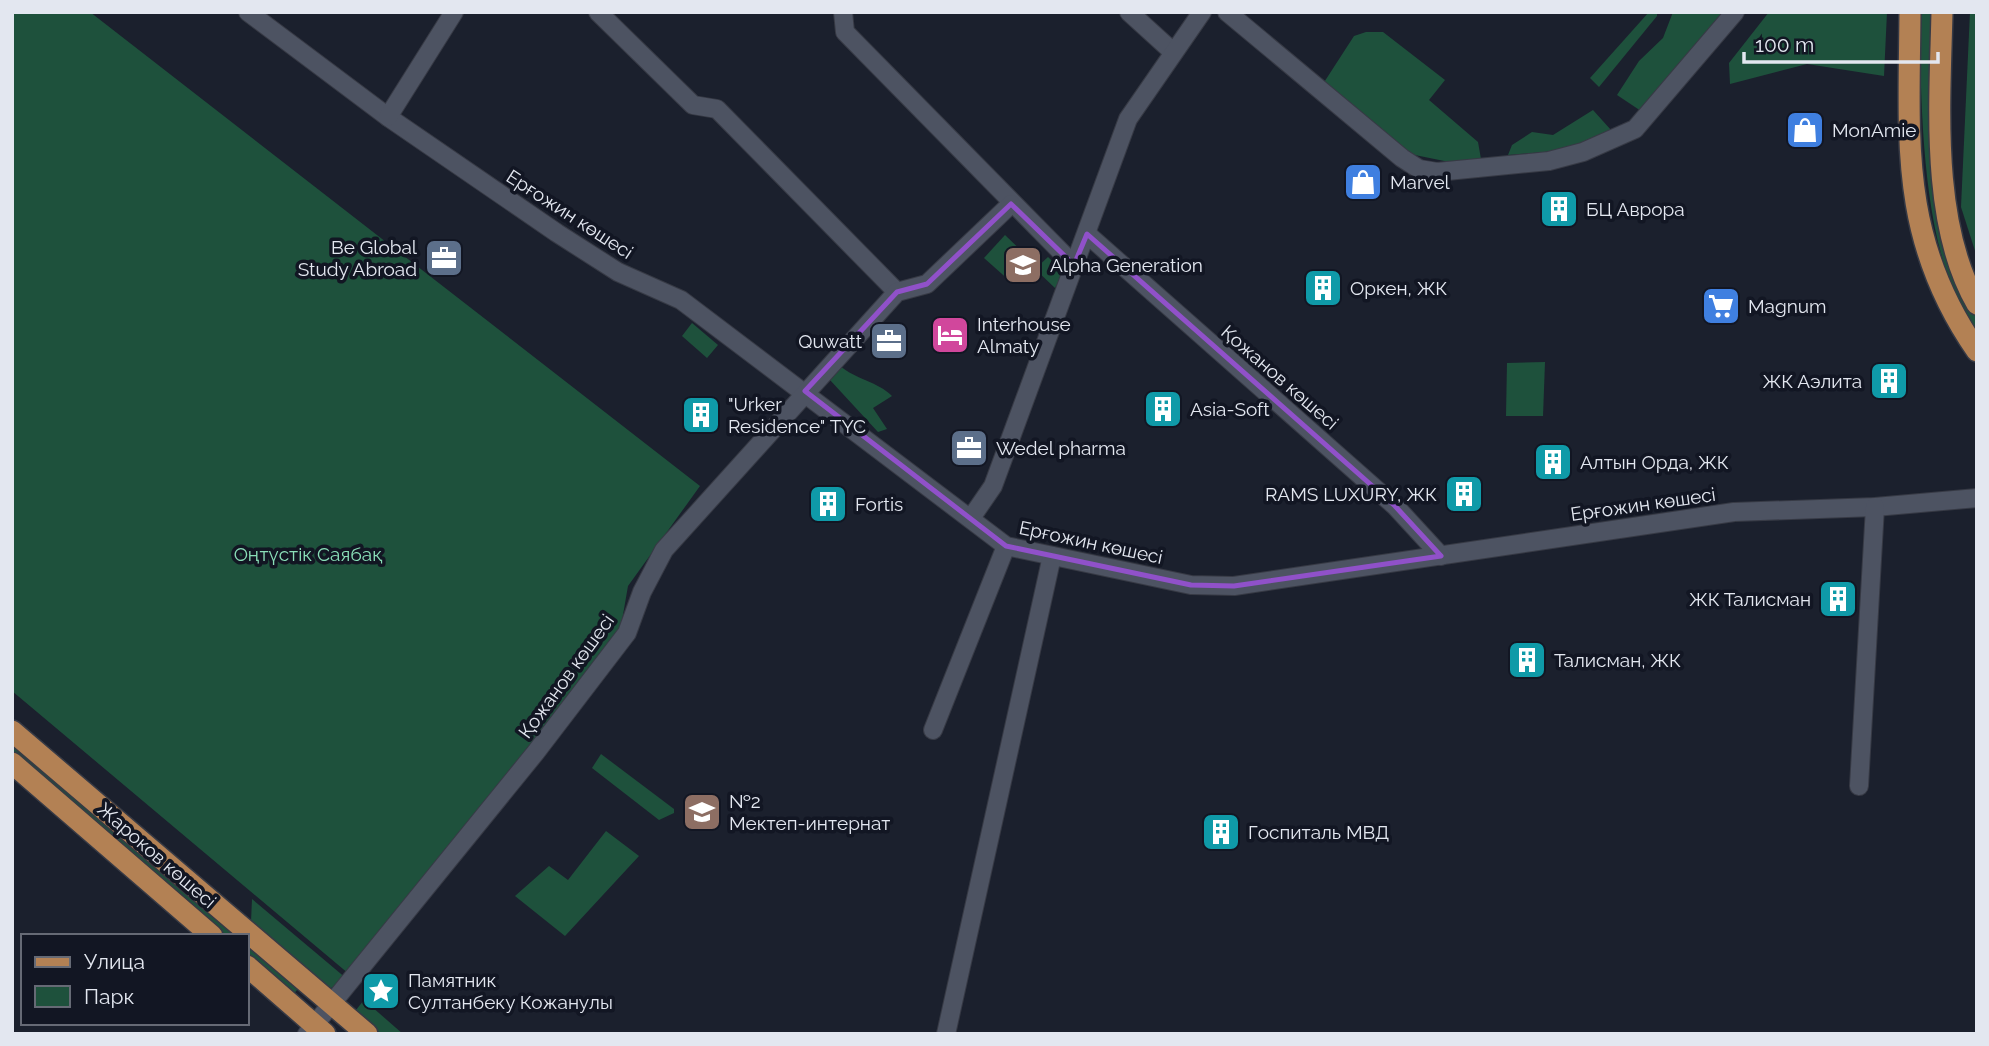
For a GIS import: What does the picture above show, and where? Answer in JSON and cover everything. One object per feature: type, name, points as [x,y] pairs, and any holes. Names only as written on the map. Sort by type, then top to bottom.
[{"type":"main road","points":[[1910,12],[1909,160],[1913,194],[1923,237],[1944,298],[1977,351]]},
{"type":"main road","points":[[1942,12],[1940,94],[1946,200],[1956,258],[1977,304]]},
{"type":"main road","name":"Жароков көшесі","points":[[12,731],[367,1034]]},
{"type":"main road","name":"Жароков көшесі","points":[[12,763],[210,934]]},
{"type":"main road","points":[[248,967],[315,1031]]},
{"type":"street","name":"Ерғожин көшесі","points":[[248,12],[388,117],[618,272],[681,300],[1006,545],[1191,585],[1234,586],[1734,512],[1875,507],[1972,497]]},
{"type":"street","points":[[388,117],[454,12]]},
{"type":"street","points":[[598,12],[693,105],[717,109],[897,292]]},
{"type":"street","points":[[843,12],[845,32],[1011,204],[1074,265]]},
{"type":"street","points":[[1129,12],[1173,52]]},
{"type":"street","points":[[971,518],[993,486],[1128,119],[1202,12]]},
{"type":"street","points":[[1227,12],[1402,158],[1419,169],[1437,172],[1549,161],[1583,152],[1635,129],[1735,12]]},
{"type":"street","name":"Қожанов көшесі","points":[[315,1031],[332,1005],[536,752],[627,633],[642,593],[664,550],[897,292],[927,284],[1011,204]]},
{"type":"street","name":"Қожанов көшесі","points":[[1087,234],[1395,506],[1441,556]]},
{"type":"street","points":[[1959,325],[1977,358]]},
{"type":"street","points":[[1859,786],[1875,507]]},
{"type":"street","points":[[933,730],[1006,545]]},
{"type":"street","points":[[946,1034],[1052,556]]},
{"type":"highlighted area","points":[[1011,204],[1074,265],[1087,234],[1395,506],[1441,556],[1234,586],[1191,585],[1006,546],[805,391],[897,292],[927,284]]},
{"type":"green space","name":"Оңтүстік Саябақ","points":[[12,12],[90,12],[700,486],[628,586],[620,632],[510,776],[349,974],[12,691]]},
{"type":"green space","points":[[1649,12],[1657,12],[1657,16],[1599,87],[1590,78]]},
{"type":"green space","points":[[1673,12],[1728,12],[1641,111],[1617,95],[1639,61],[1663,38]]},
{"type":"green space","points":[[1769,12],[1887,12],[1884,76],[1807,64],[1730,84],[1729,63]]},
{"type":"green space","points":[[1919,12],[1931,12],[1931,121],[1943,233],[1977,320],[1977,333],[1958,301],[1944,264],[1934,222],[1923,135]]},
{"type":"green space","points":[[1970,12],[1977,12],[1977,257],[1961,207]]},
{"type":"green space","points":[[1366,32],[1383,32],[1445,80],[1429,100],[1478,142],[1481,159],[1459,164],[1405,153],[1321,87],[1354,36]]},
{"type":"green space","points":[[1593,110],[1611,130],[1568,150],[1508,155],[1512,145],[1532,132],[1553,135]]},
{"type":"green space","points":[[1005,235],[1030,259],[1011,282],[984,258]]},
{"type":"green space","points":[[1048,257],[1064,272],[1055,288],[1035,269]]},
{"type":"green space","points":[[692,323],[718,345],[707,358],[682,336]]},
{"type":"green space","points":[[1545,362],[1543,416],[1506,416],[1507,363]]},
{"type":"green space","points":[[839,365],[892,396],[873,408],[887,429],[878,432],[830,380]]},
{"type":"green space","points":[[12,736],[244,934],[221,934],[12,753]]},
{"type":"green space","points":[[601,754],[674,809],[674,813],[659,820],[592,768]]},
{"type":"green space","points":[[606,831],[639,856],[565,936],[515,896],[549,866],[568,880]]},
{"type":"green space","points":[[252,899],[347,979],[332,988],[328,987],[251,922]]},
{"type":"green space","points":[[248,937],[302,984],[292,996],[248,957]]},
{"type":"green space","points":[[364,1000],[403,1034],[381,1034],[356,1010]]},
{"type":"place","name":"MonAmie","points":[[1805,130]]},
{"type":"place","name":"Marvel","points":[[1363,182]]},
{"type":"place","name":"БЦ Аврора","points":[[1559,209]]},
{"type":"place","name":"Be Global Study Abroad","points":[[444,258]]},
{"type":"place","name":"Alpha Generation","points":[[1023,265]]},
{"type":"place","name":"Оркен, ЖК","points":[[1323,288]]},
{"type":"place","name":"Magnum","points":[[1721,306]]},
{"type":"place","name":"Interhouse Almaty","points":[[950,335]]},
{"type":"place","name":"Quwatt","points":[[889,341]]},
{"type":"place","name":"ЖК Аэлита","points":[[1889,381]]},
{"type":"place","name":"Asia-Soft","points":[[1163,409]]},
{"type":"place","name":"\"Urker Residence\" ТҮС","points":[[701,415]]},
{"type":"place","name":"Wedel pharma","points":[[969,448]]},
{"type":"place","name":"Алтын Орда, ЖК","points":[[1553,462]]},
{"type":"place","name":"RAMS LUXURY, ЖК","points":[[1464,494]]},
{"type":"place","name":"Fortis","points":[[828,504]]},
{"type":"place","name":"ЖК Талисман","points":[[1838,599]]},
{"type":"place","name":"Талисман, ЖК","points":[[1527,660]]},
{"type":"place","name":"№2 Мектеп-интернат","points":[[702,812]]},
{"type":"place","name":"Госпиталь МВД","points":[[1221,832]]},
{"type":"place","name":"Памятник Султанбеку Кожанулы","points":[[381,991]]}]
